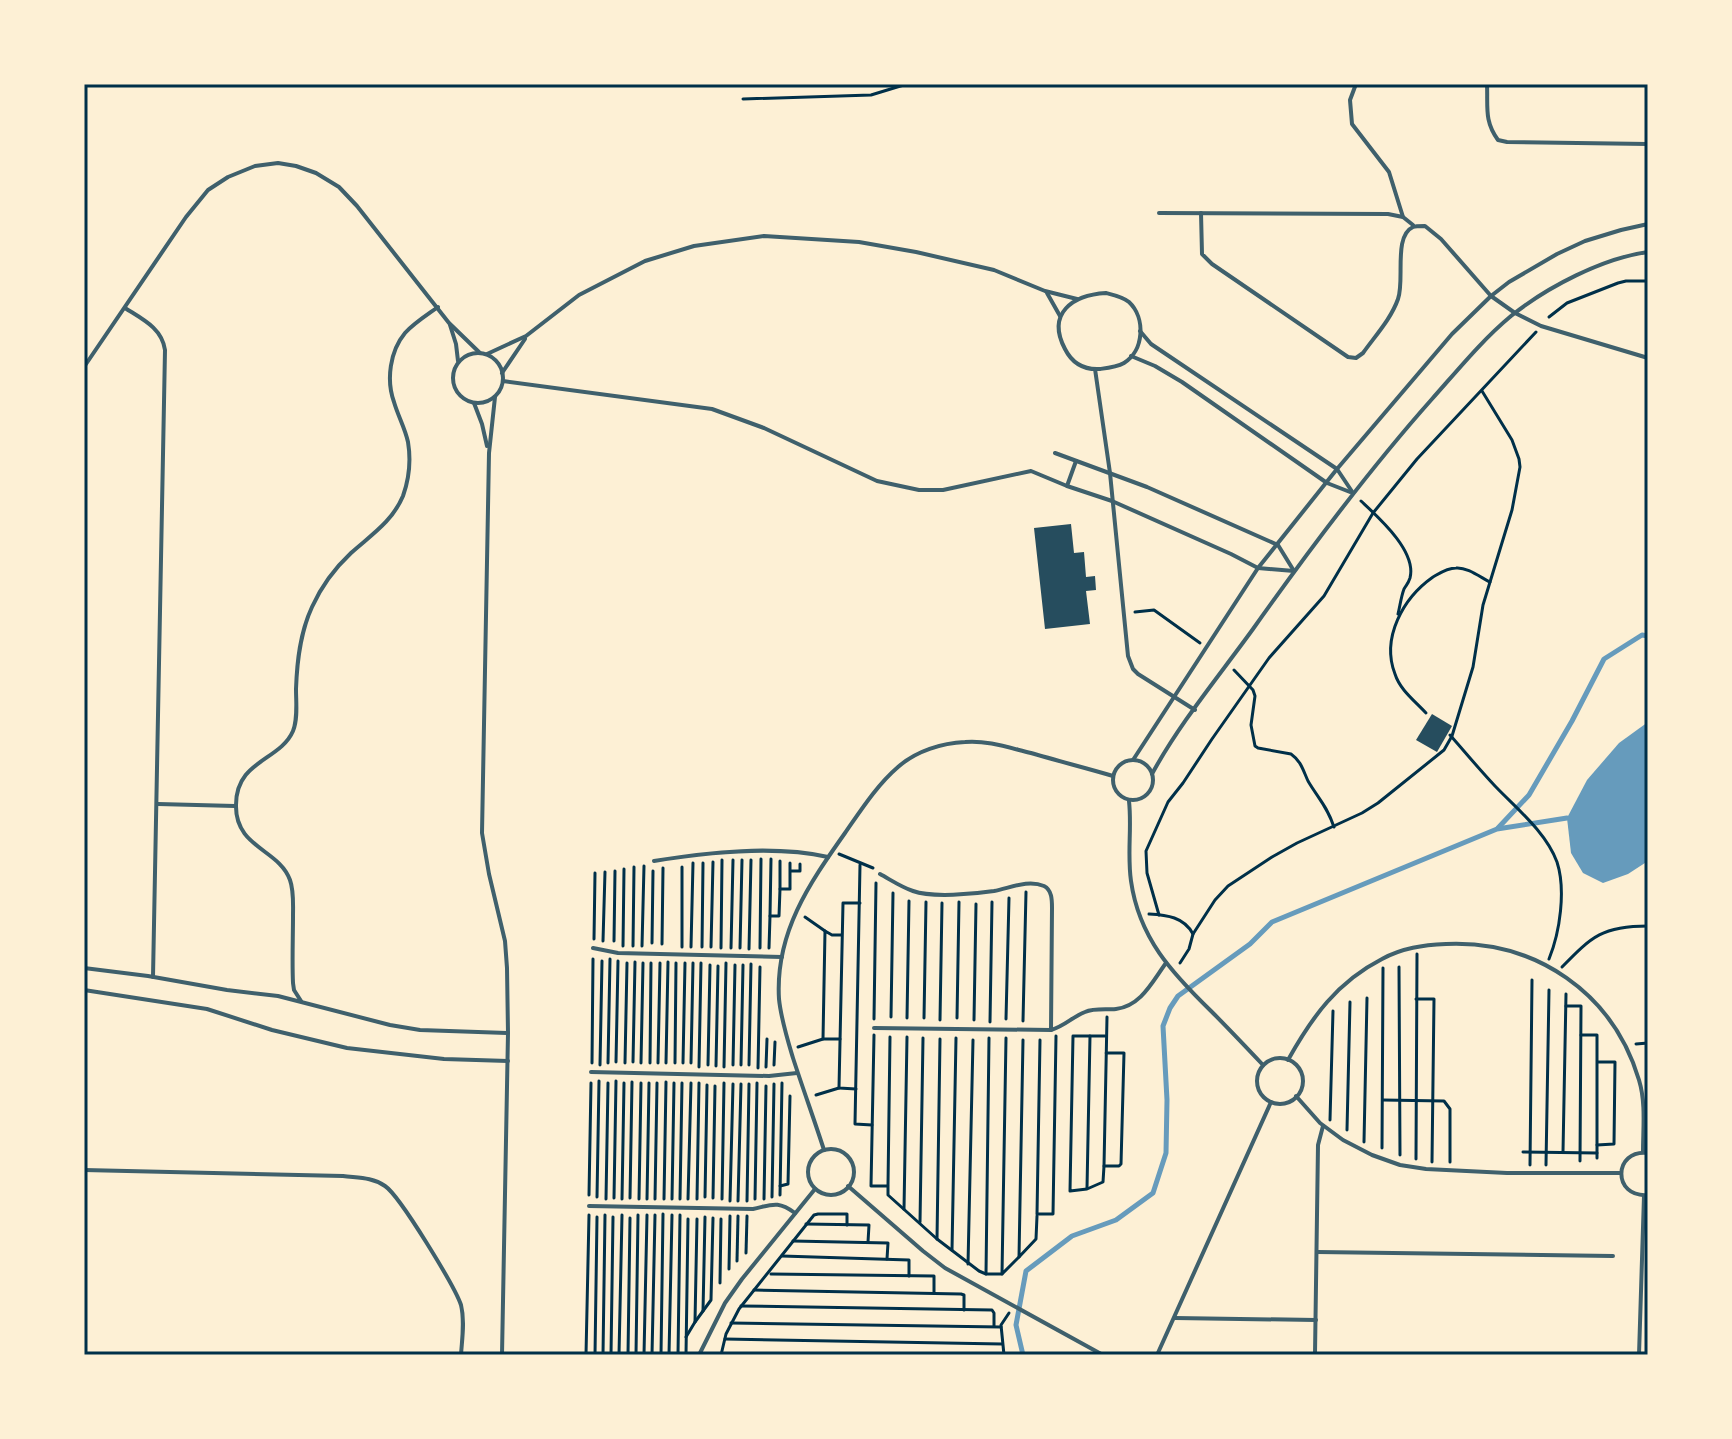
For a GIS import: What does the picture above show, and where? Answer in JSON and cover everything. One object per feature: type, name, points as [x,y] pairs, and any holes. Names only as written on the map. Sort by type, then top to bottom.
[{"type":"lane","points":[[1356,84],[1350,100],[1352,124],[1389,172],[1403,217]]},
{"type":"lane","points":[[1487,84],[1490,129],[1498,140],[1648,144]]},
{"type":"lane","points":[[84,367],[186,217],[208,190],[228,177],[255,166],[278,163],[316,173],[339,187],[449,323],[480,353]]},
{"type":"lane","points":[[1159,213],[1388,214],[1403,217],[1413,226]]},
{"type":"lane","points":[[1201,213],[1202,254],[1212,264],[1348,357],[1356,358],[1363,353],[1397,303],[1404,234],[1413,226],[1425,226],[1441,239],[1491,296],[1515,313],[1541,326],[1648,358]]},
{"type":"lane","points":[[1133,760],[1258,568],[1452,334],[1491,296],[1557,254],[1585,241],[1648,224]]},
{"type":"lane","points":[[458,361],[472,353],[487,354],[526,336],[579,295],[645,261],[694,246],[764,236],[859,242],[916,252],[994,270],[1045,291],[1077,299]]},
{"type":"lane","points":[[1152,774],[1228,663],[1353,493],[1478,347],[1515,313],[1544,293],[1615,260],[1648,252]]},
{"type":"lane","points":[[1045,291],[1060,316],[1061,341],[1076,363],[1089,369],[1115,367],[1131,356],[1140,338],[1136,312],[1128,301],[1118,296],[1091,294],[1069,304],[1060,316]]},
{"type":"lane","points":[[301,1001],[293,983],[293,905],[289,878],[278,863],[249,840],[235,806],[247,772],[280,747],[292,732],[300,647],[314,602],[331,574],[388,521],[403,495],[409,456],[405,431],[391,394],[390,370],[404,335],[438,307]]},
{"type":"lane","points":[[125,308],[157,330],[165,350],[153,977]]},
{"type":"lane","points":[[449,323],[458,361],[452,376],[455,391],[466,401],[489,401],[500,390],[502,373],[499,365],[487,354]]},
{"type":"lane","points":[[1140,331],[1151,344],[1337,469],[1353,493]]},
{"type":"lane","points":[[502,373],[526,336]]},
{"type":"lane","points":[[1131,356],[1182,382],[1327,483],[1353,493]]},
{"type":"lane","points":[[1095,369],[1110,473],[1128,656],[1133,669],[1195,710]]},
{"type":"lane","points":[[503,381],[712,409],[764,428],[877,481],[919,490],[943,490],[1031,471],[1112,501],[1258,568],[1294,571]]},
{"type":"lane","points":[[495,397],[489,453],[482,833],[505,941],[507,968],[502,1355]]},
{"type":"lane","points":[[474,403],[489,453]]},
{"type":"lane","points":[[1055,453],[1147,487],[1278,545],[1294,571]]},
{"type":"lane","points":[[1067,486],[1076,461]]},
{"type":"lane","points":[[824,1150],[784,1029],[779,999],[782,957],[796,910],[828,857],[872,795],[899,766],[912,757],[946,744],[966,742],[1004,746],[1113,776]]},
{"type":"lane","points":[[1133,760],[1145,764],[1154,781],[1148,794],[1129,801],[1114,789],[1113,776],[1120,764],[1133,760]]},
{"type":"lane","points":[[1129,801],[1131,882],[1139,913],[1157,952],[1172,972],[1263,1065]]},
{"type":"lane","points":[[158,804],[235,806]]},
{"type":"lane","points":[[654,861],[761,851],[791,851],[828,857]]},
{"type":"lane","points":[[880,874],[910,890],[926,894],[976,893],[1026,884],[1044,887],[1051,894],[1054,1029]]},
{"type":"lane","points":[[1288,1060],[1305,1029],[1332,995],[1383,958],[1410,947],[1467,943],[1499,947],[1536,960],[1570,980],[1609,1018],[1639,1080],[1644,1105],[1645,1152],[1630,1156],[1621,1173],[1631,1192],[1646,1195],[1639,1355]]},
{"type":"lane","points":[[593,948],[643,954],[782,957]]},
{"type":"lane","points":[[874,1028],[1054,1029],[1086,1011],[1136,1002],[1166,963]]},
{"type":"lane","points":[[84,968],[301,1001],[420,1030],[508,1033]]},
{"type":"lane","points":[[84,990],[207,1009],[272,1030],[347,1048],[444,1059],[508,1061]]},
{"type":"lane","points":[[1275,1058],[1294,1063],[1302,1076],[1296,1096],[1284,1103],[1265,1098],[1257,1085],[1263,1065],[1275,1058]]},
{"type":"lane","points":[[591,1072],[798,1073]]},
{"type":"lane","points":[[1296,1096],[1323,1126],[1347,1142],[1382,1160],[1400,1165],[1530,1173],[1621,1173]]},
{"type":"lane","points":[[1157,1355],[1271,1102]]},
{"type":"lane","points":[[1323,1126],[1318,1145],[1315,1354],[1346,1355]]},
{"type":"lane","points":[[824,1150],[838,1150],[850,1159],[854,1173],[848,1186],[836,1194],[829,1195],[815,1189],[808,1175],[808,1167],[824,1150]]},
{"type":"lane","points":[[84,1170],[343,1176],[373,1180],[386,1186],[401,1202],[461,1305],[461,1355]]},
{"type":"lane","points":[[848,1186],[945,1268],[1103,1355]]},
{"type":"lane","points":[[699,1355],[725,1303],[815,1189]]},
{"type":"lane","points":[[589,1206],[755,1209],[779,1204],[795,1213]]},
{"type":"lane","points":[[1317,1252],[1613,1256]]},
{"type":"lane","points":[[1174,1318],[1316,1320]]},
{"type":"path","points":[[743,99],[871,95],[907,84]]},
{"type":"path","points":[[1159,915],[1147,873],[1147,847],[1168,802],[1250,685],[1293,629],[1324,596],[1373,513],[1417,459],[1551,314],[1567,303],[1618,283],[1648,281]]},
{"type":"path","points":[[1172,972],[1184,958],[1193,934],[1215,900],[1228,886],[1297,843],[1362,813],[1444,750],[1473,667],[1480,618],[1517,492],[1520,467],[1512,440],[1482,391]]},
{"type":"path","points":[[1353,493],[1387,525],[1403,549],[1410,568],[1410,578],[1391,643],[1393,672],[1404,690],[1426,713]]},
{"type":"path","points":[[1398,617],[1422,585],[1444,570],[1461,568],[1490,582]]},
{"type":"path","points":[[1124,613],[1154,610],[1206,647]]},
{"type":"path","points":[[1228,663],[1250,685],[1255,696],[1251,725],[1255,746],[1295,756],[1325,804],[1334,827]]},
{"type":"path","points":[[1451,736],[1537,831],[1556,859],[1559,871],[1559,925],[1546,966]]},
{"type":"path","points":[[755,1209],[761,851]]},
{"type":"path","points":[[768,957],[771,851]]},
{"type":"path","points":[[770,916],[779,916],[780,851]]},
{"type":"path","points":[[780,889],[790,889],[791,851]]},
{"type":"path","points":[[832,851],[880,874],[877,877],[871,1186],[888,1186],[888,1195],[920,1224],[952,1252],[986,1274],[1002,1274],[1036,1239],[1040,1030]]},
{"type":"path","points":[[720,1283],[724,1075],[742,852]]},
{"type":"path","points":[[686,1337],[711,1300],[716,1075],[752,852]]},
{"type":"path","points":[[790,871],[800,871],[800,852]]},
{"type":"path","points":[[733,853],[741,1075],[737,1261]]},
{"type":"path","points":[[722,854],[749,1075],[746,1253]]},
{"type":"path","points":[[695,1322],[703,855]]},
{"type":"path","points":[[703,1311],[713,855]]},
{"type":"path","points":[[686,1355],[693,856]]},
{"type":"path","points":[[678,1355],[682,857]]},
{"type":"path","points":[[652,1355],[663,860]]},
{"type":"path","points":[[644,1355],[654,861]]},
{"type":"path","points":[[860,863],[855,1124],[872,1125]]},
{"type":"path","points":[[636,1355],[644,865]]},
{"type":"path","points":[[603,1355],[608,1073],[634,867]]},
{"type":"path","points":[[619,1355],[625,1073],[624,869]]},
{"type":"path","points":[[615,871],[633,1073],[628,1355]]},
{"type":"path","points":[[595,1355],[605,872]]},
{"type":"path","points":[[586,1355],[595,873]]},
{"type":"path","points":[[1019,1257],[1026,884]]},
{"type":"path","points":[[1002,1274],[1009,888]]},
{"type":"path","points":[[904,1209],[910,890]]},
{"type":"path","points":[[986,1274],[992,891]]},
{"type":"path","points":[[968,1264],[976,893]]},
{"type":"path","points":[[920,1224],[926,894]]},
{"type":"path","points":[[937,1239],[942,894]]},
{"type":"path","points":[[952,1252],[959,894]]},
{"type":"path","points":[[839,1088],[843,903],[860,903]]},
{"type":"path","points":[[796,910],[832,935],[842,935]]},
{"type":"path","points":[[1139,913],[1170,916],[1184,922],[1193,934]]},
{"type":"path","points":[[1557,972],[1594,936],[1623,927],[1648,926]]},
{"type":"path","points":[[823,1039],[825,931]]},
{"type":"path","points":[[1416,1168],[1417,947]]},
{"type":"path","points":[[611,1355],[616,1073],[623,953]]},
{"type":"path","points":[[661,1355],[668,955]]},
{"type":"path","points":[[669,1355],[674,1074],[681,955]]},
{"type":"path","points":[[729,1269],[735,956]]},
{"type":"path","points":[[1382,1160],[1383,958]]},
{"type":"path","points":[[1399,967],[1400,1165]]},
{"type":"path","points":[[1530,1173],[1532,980]]},
{"type":"path","points":[[1546,1173],[1549,990]]},
{"type":"path","points":[[1563,1152],[1566,994]]},
{"type":"path","points":[[1364,1151],[1367,998]]},
{"type":"path","points":[[1416,999],[1434,999],[1432,1169]]},
{"type":"path","points":[[1347,1142],[1350,1002]]},
{"type":"path","points":[[1566,1006],[1581,1006],[1580,1161]]},
{"type":"path","points":[[1106,1036],[1073,1036],[1070,1191],[1087,1189],[1103,1182],[1107,1009]]},
{"type":"path","points":[[1329,1130],[1333,1011]]},
{"type":"path","points":[[1037,1214],[1053,1214],[1054,1029]]},
{"type":"path","points":[[1523,1152],[1597,1156],[1597,1035],[1581,1035]]},
{"type":"path","points":[[1087,1189],[1090,1036]]},
{"type":"path","points":[[763,1206],[767,1039]]},
{"type":"path","points":[[790,1049],[823,1039],[840,1039]]},
{"type":"path","points":[[771,1204],[775,1042]]},
{"type":"path","points":[[1104,1166],[1121,1164],[1124,1053],[1106,1053]]},
{"type":"path","points":[[1597,1062],[1615,1062],[1614,1144],[1597,1145]]},
{"type":"path","points":[[779,1204],[782,1075]]},
{"type":"path","points":[[806,1098],[839,1088],[856,1089]]},
{"type":"path","points":[[780,1186],[788,1184],[790,1096]]},
{"type":"path","points":[[1383,1100],[1444,1101],[1450,1109],[1450,1170]]},
{"type":"path","points":[[721,1355],[731,1323],[741,1306],[814,1215],[847,1214],[847,1225]]},
{"type":"path","points":[[806,1224],[869,1225],[868,1242]]},
{"type":"path","points":[[793,1241],[888,1243],[887,1259]]},
{"type":"path","points":[[782,1256],[909,1260],[909,1276]]},
{"type":"path","points":[[769,1274],[934,1276],[934,1293]]},
{"type":"path","points":[[754,1290],[963,1294],[964,1310]]},
{"type":"path","points":[[741,1306],[994,1311],[994,1327]]},
{"type":"path","points":[[1004,1355],[1001,1327],[1014,1306]]},
{"type":"path","points":[[731,1323],[1001,1327]]},
{"type":"path","points":[[725,1339],[1002,1344]]},
{"type":"water","points":[[1648,722],[1648,861],[1628,874],[1603,883],[1583,873],[1571,853],[1567,818],[1587,780],[1619,743]]},
{"type":"building","points":[[1071,524],[1074,553],[1084,552],[1086,577],[1095,576],[1096,590],[1086,591],[1090,624],[1045,629],[1034,528]]},
{"type":"building","points":[[1432,714],[1452,726],[1437,752],[1416,740]]},
{"type":"waterway","points":[[1498,828],[1529,795],[1604,659],[1642,635],[1648,636]]},
{"type":"waterway","points":[[1023,1355],[1016,1325],[1026,1271],[1072,1236],[1116,1220],[1153,1193],[1166,1153],[1163,1026],[1178,996],[1250,944],[1272,922],[1497,829],[1567,818]]}]
